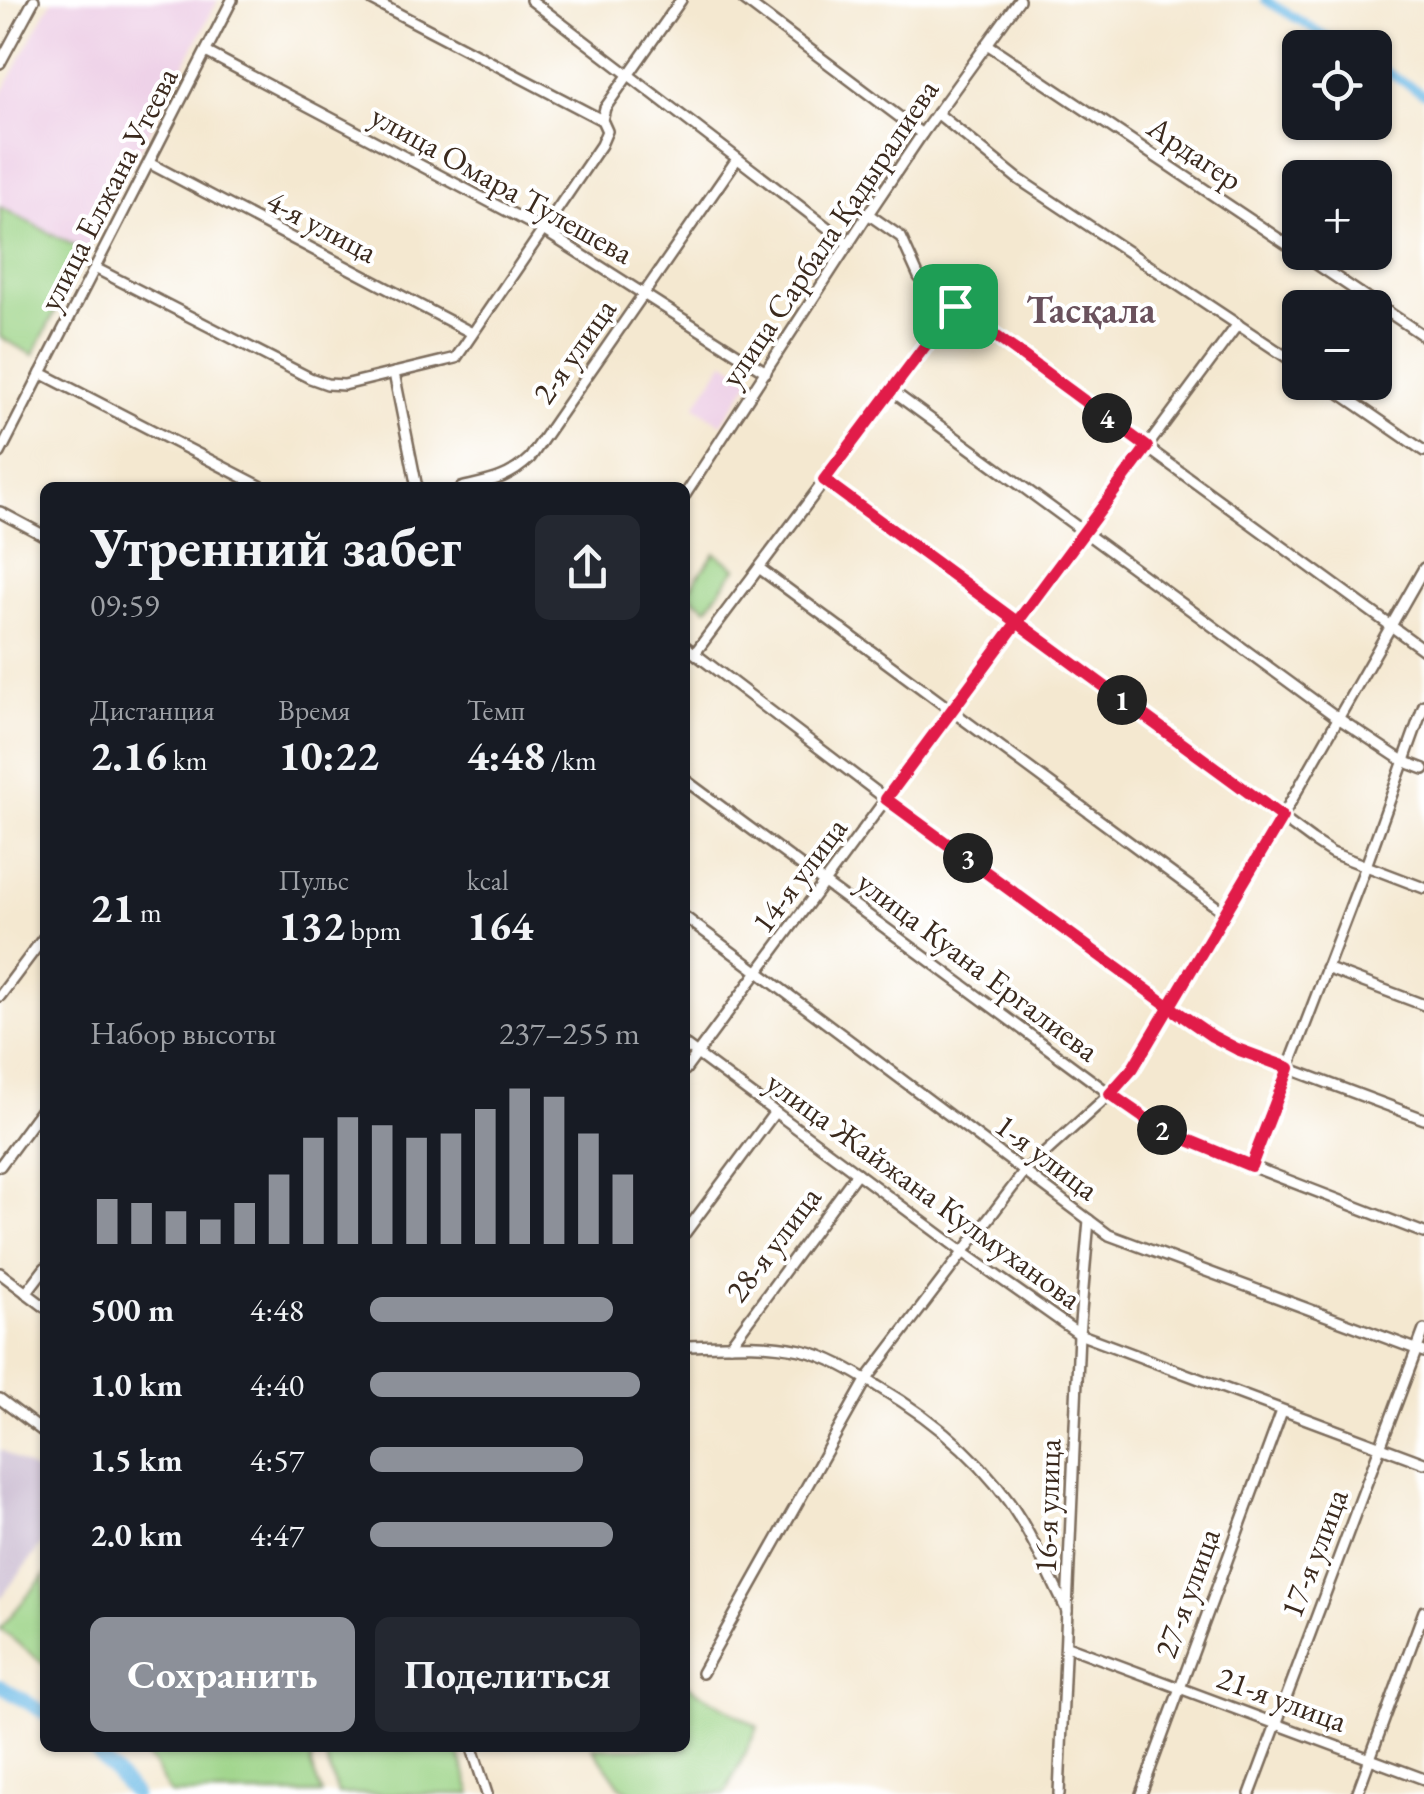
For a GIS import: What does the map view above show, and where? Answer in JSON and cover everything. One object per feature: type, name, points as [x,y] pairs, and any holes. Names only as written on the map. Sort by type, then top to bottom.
[{"type":"street","points":[[0,64],[34,0]]},
{"type":"street","name":"улица Елжана Утеева","points":[[0,453],[232,0]]},
{"type":"street","points":[[95,268],[327,384],[344,385],[456,358],[607,131],[602,120],[372,0]]},
{"type":"street","points":[[531,0],[849,244]]},
{"type":"street","points":[[602,120],[605,108],[628,73],[682,0]]},
{"type":"street","points":[[744,0],[922,134]]},
{"type":"street","name":"улица Сарбала Қадыралиева","points":[[690,488],[868,214],[1019,0]]},
{"type":"street","name":"Ардагер","points":[[987,44],[1424,336]]},
{"type":"street","name":"улица Омара Тулешева","points":[[206,52],[544,230],[766,372]]},
{"type":"street","points":[[937,113],[1017,178],[1282,354]]},
{"type":"street","name":"2-я улица","points":[[489,482],[514,473],[530,458],[738,158]]},
{"type":"street","name":"4-я улица","points":[[149,163],[472,334]]},
{"type":"street","points":[[868,214],[902,237],[919,277],[955,306],[1424,650]]},
{"type":"street","points":[[695,654],[955,306]]},
{"type":"street","name":"14-я улица","points":[[690,1063],[1238,324]]},
{"type":"street","points":[[41,373],[252,482]]},
{"type":"street","points":[[394,373],[416,482]]},
{"type":"street","points":[[892,391],[1338,718],[1403,761],[1424,769]]},
{"type":"street","points":[[1350,400],[1424,451]]},
{"type":"street","points":[[824,480],[1332,853],[1424,888]]},
{"type":"street","points":[[0,512],[40,533]]},
{"type":"street","points":[[759,568],[1225,913]]},
{"type":"street","points":[[702,1674],[866,1379],[1025,1171],[1133,1068],[1424,568]]},
{"type":"street","points":[[690,650],[886,799],[1212,1036],[1424,1119]]},
{"type":"street","points":[[1251,1166],[1424,706]]},
{"type":"street","name":"улица Куана Ергалиева","points":[[690,784],[1159,1128],[1424,1233]]},
{"type":"street","name":"1-я улица","points":[[690,921],[1110,1235],[1420,1351]]},
{"type":"street","points":[[0,996],[40,944]]},
{"type":"street","points":[[1326,968],[1424,1005]]},
{"type":"street","name":"улица Жайжана Кулмуханова","points":[[690,1049],[1079,1334],[1424,1463]]},
{"type":"street","points":[[0,1166],[40,1112]]},
{"type":"street","points":[[690,1226],[775,1112]]},
{"type":"street","name":"28-я улица","points":[[730,1345],[857,1173]]},
{"type":"street","name":"16-я улица","points":[[1059,1794],[1079,1334],[1089,1220]]},
{"type":"street","points":[[0,1273],[40,1303]]},
{"type":"street","points":[[26,1293],[40,1275]]},
{"type":"street","name":"17-я улица","points":[[1250,1794],[1420,1351],[1424,1330]]},
{"type":"street","points":[[690,1346],[804,1350],[838,1362],[919,1411],[978,1464],[1020,1520],[1068,1613]]},
{"type":"street","points":[[0,1399],[40,1429]]},
{"type":"street","name":"27-я улица","points":[[1142,1794],[1282,1410]]},
{"type":"street","points":[[1357,1794],[1424,1611]]},
{"type":"street","name":"21-я улица","points":[[1066,1646],[1424,1778]]},
{"type":"street","points":[[473,1752],[487,1794]]},
{"type":"shaded area","points":[[52,0],[218,0],[86,252],[0,207],[0,97]]},
{"type":"shaded area","points":[[725,361],[752,378],[721,424],[695,406]]},
{"type":"shaded area","points":[[0,1449],[40,1474],[40,1547],[0,1599]]},
{"type":"green space","points":[[0,207],[86,252],[33,355],[0,337]]},
{"type":"green space","points":[[715,553],[736,568],[707,608],[690,596],[690,587]]},
{"type":"green space","points":[[40,1581],[40,1661],[0,1629]]},
{"type":"green space","points":[[690,1687],[758,1727],[725,1794],[633,1794],[620,1786],[596,1752],[690,1752]]},
{"type":"green space","points":[[142,1752],[312,1752],[311,1766],[322,1794],[170,1794]]},
{"type":"green space","points":[[326,1752],[458,1752],[472,1794],[338,1794]]},
{"type":"waterway","points":[[1265,0],[1316,30]]},
{"type":"waterway","points":[[1392,75],[1424,94]]},
{"type":"waterway","points":[[0,1686],[40,1710]]},
{"type":"waterway","points":[[96,1752],[134,1794]]},
{"type":"district","name":"Тасқала","points":[[1091,310]]},
{"type":"route","points":[[955,306],[824,480],[1016,623],[1282,817],[1170,1007],[1133,1068],[1110,1094],[1159,1128],[1251,1166],[1289,1068],[1212,1036],[1170,1007],[886,799],[952,711],[1016,623],[1147,447],[955,306]]}]
